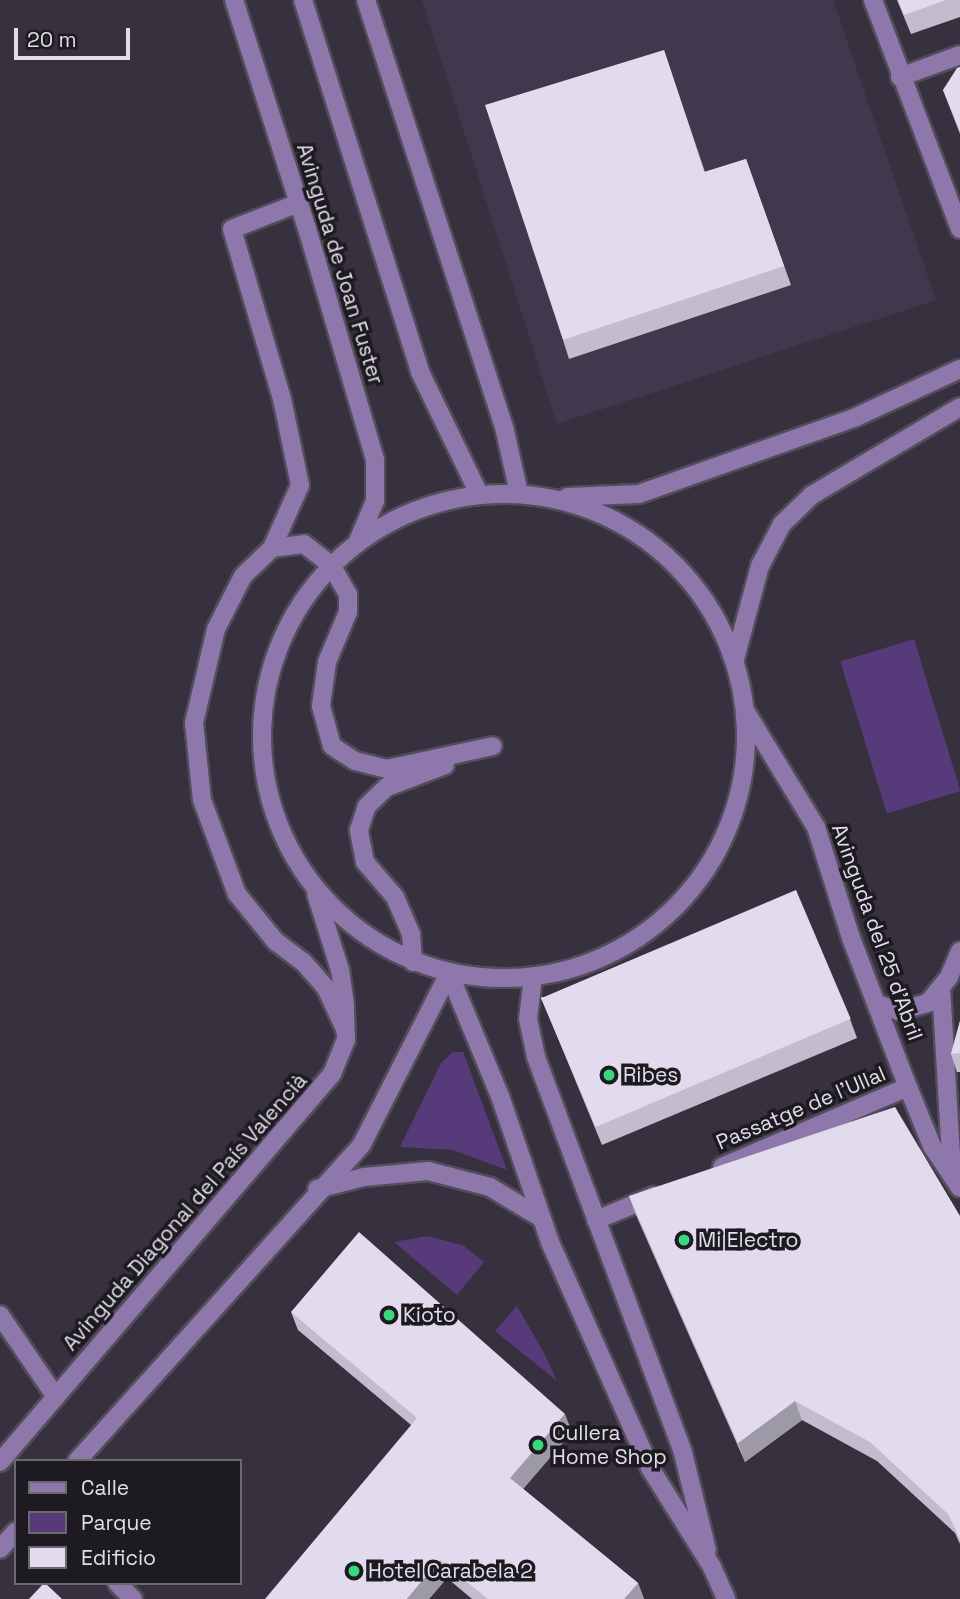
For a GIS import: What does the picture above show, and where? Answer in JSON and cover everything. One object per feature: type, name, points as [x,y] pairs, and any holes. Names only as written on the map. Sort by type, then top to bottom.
[{"type":"street","name":"Avinguda de Joan Fuster","points":[[234,0],[299,203],[375,460],[376,501],[358,541]]},
{"type":"street","name":"Avinguda de Joan Fuster","points":[[303,0],[420,372],[479,494]]},
{"type":"street","points":[[366,0],[505,431],[519,493]]},
{"type":"street","points":[[873,0],[900,77],[960,229]]},
{"type":"street","points":[[900,77],[960,55]]},
{"type":"street","points":[[299,203],[232,229],[282,399],[300,485],[272,548],[243,576],[216,629],[194,723],[202,800],[237,894],[276,942],[303,961],[326,988],[345,1029]]},
{"type":"street","points":[[558,498],[605,514],[648,539],[685,573],[715,613],[735,659],[746,712],[741,787],[715,857],[667,915],[605,957],[533,977],[491,979],[449,973],[413,962],[376,943],[342,918],[313,887],[278,827],[261,758],[265,688],[290,622],[331,565],[358,541],[415,509],[479,494],[519,493],[558,498],[639,494],[844,421],[960,369]]},
{"type":"street","points":[[735,659],[760,566],[782,524],[812,495],[960,407]]},
{"type":"street","points":[[272,548],[304,544],[331,565],[348,594],[348,612],[327,662],[321,706],[332,746],[355,761],[387,769],[494,746],[387,787],[367,806],[359,830],[365,862],[395,897],[411,934],[413,962]]},
{"type":"street","name":"Avinguda del 25 d'Abril","points":[[746,712],[816,827],[908,1087],[932,1146],[956,1182]]},
{"type":"street","name":"Avinguda Diagonal del País Valencià","points":[[0,1462],[311,1102],[332,1074],[346,1040],[340,970],[313,887]]},
{"type":"street","points":[[877,1004],[898,1011],[928,1003],[941,988],[960,951]]},
{"type":"street","points":[[79,1459],[317,1189],[362,1144],[449,973]]},
{"type":"street","points":[[449,973],[500,1096],[541,1218],[649,1468],[712,1567],[726,1599]]},
{"type":"street","points":[[533,977],[528,1019],[536,1057],[684,1453],[712,1567]]},
{"type":"street","name":"Avinguda del 25 d'Abril","points":[[941,988],[956,1182]]},
{"type":"street","name":"Passatge de l'Ullal","points":[[709,1172],[908,1087]]},
{"type":"street","points":[[317,1189],[364,1177],[428,1171],[490,1187],[541,1218]]},
{"type":"street","points":[[596,1220],[671,1188]]},
{"type":"street","points":[[0,1315],[56,1397]]},
{"type":"street","points":[[0,1549],[14,1533]]},
{"type":"street","points":[[119,1585],[133,1599]]},
{"type":"shaded area","points":[[422,0],[833,0],[936,300],[557,424]]},
{"type":"green space","points":[[914,639],[960,791],[887,814],[840,662]]},
{"type":"green space","points":[[453,1052],[463,1052],[507,1170],[453,1150],[400,1147],[441,1063]]},
{"type":"green space","points":[[428,1236],[464,1246],[484,1262],[457,1295],[394,1242]]},
{"type":"green space","points":[[517,1306],[544,1353],[557,1381],[495,1331]]},
{"type":"building","points":[[898,0],[946,0],[904,15]]},
{"type":"building","points":[[664,50],[704,172],[746,159],[784,266],[563,340],[485,105]]},
{"type":"building","points":[[960,67],[960,131],[943,90]]},
{"type":"building","points":[[796,890],[851,1019],[596,1127],[541,998]]},
{"type":"building","points":[[960,1021],[960,1053],[951,1054]]},
{"type":"building","points":[[895,1107],[960,1216],[960,1539],[948,1514],[870,1442],[795,1401],[738,1443],[629,1196]]},
{"type":"building","points":[[359,1232],[565,1414],[510,1478],[638,1583],[624,1599],[488,1599],[440,1560],[407,1599],[265,1599],[417,1418],[291,1312]]},
{"type":"building","points":[[42,1585],[47,1585],[62,1599],[29,1599]]},
{"type":"place","name":"Ribes","points":[[609,1075]]},
{"type":"place","name":"Mi Electro","points":[[684,1240]]},
{"type":"place","name":"Kioto","points":[[389,1315]]},
{"type":"place","name":"Cullera Home Shop","points":[[538,1445]]},
{"type":"place","name":"Hotel Carabela 2","points":[[354,1571]]}]
